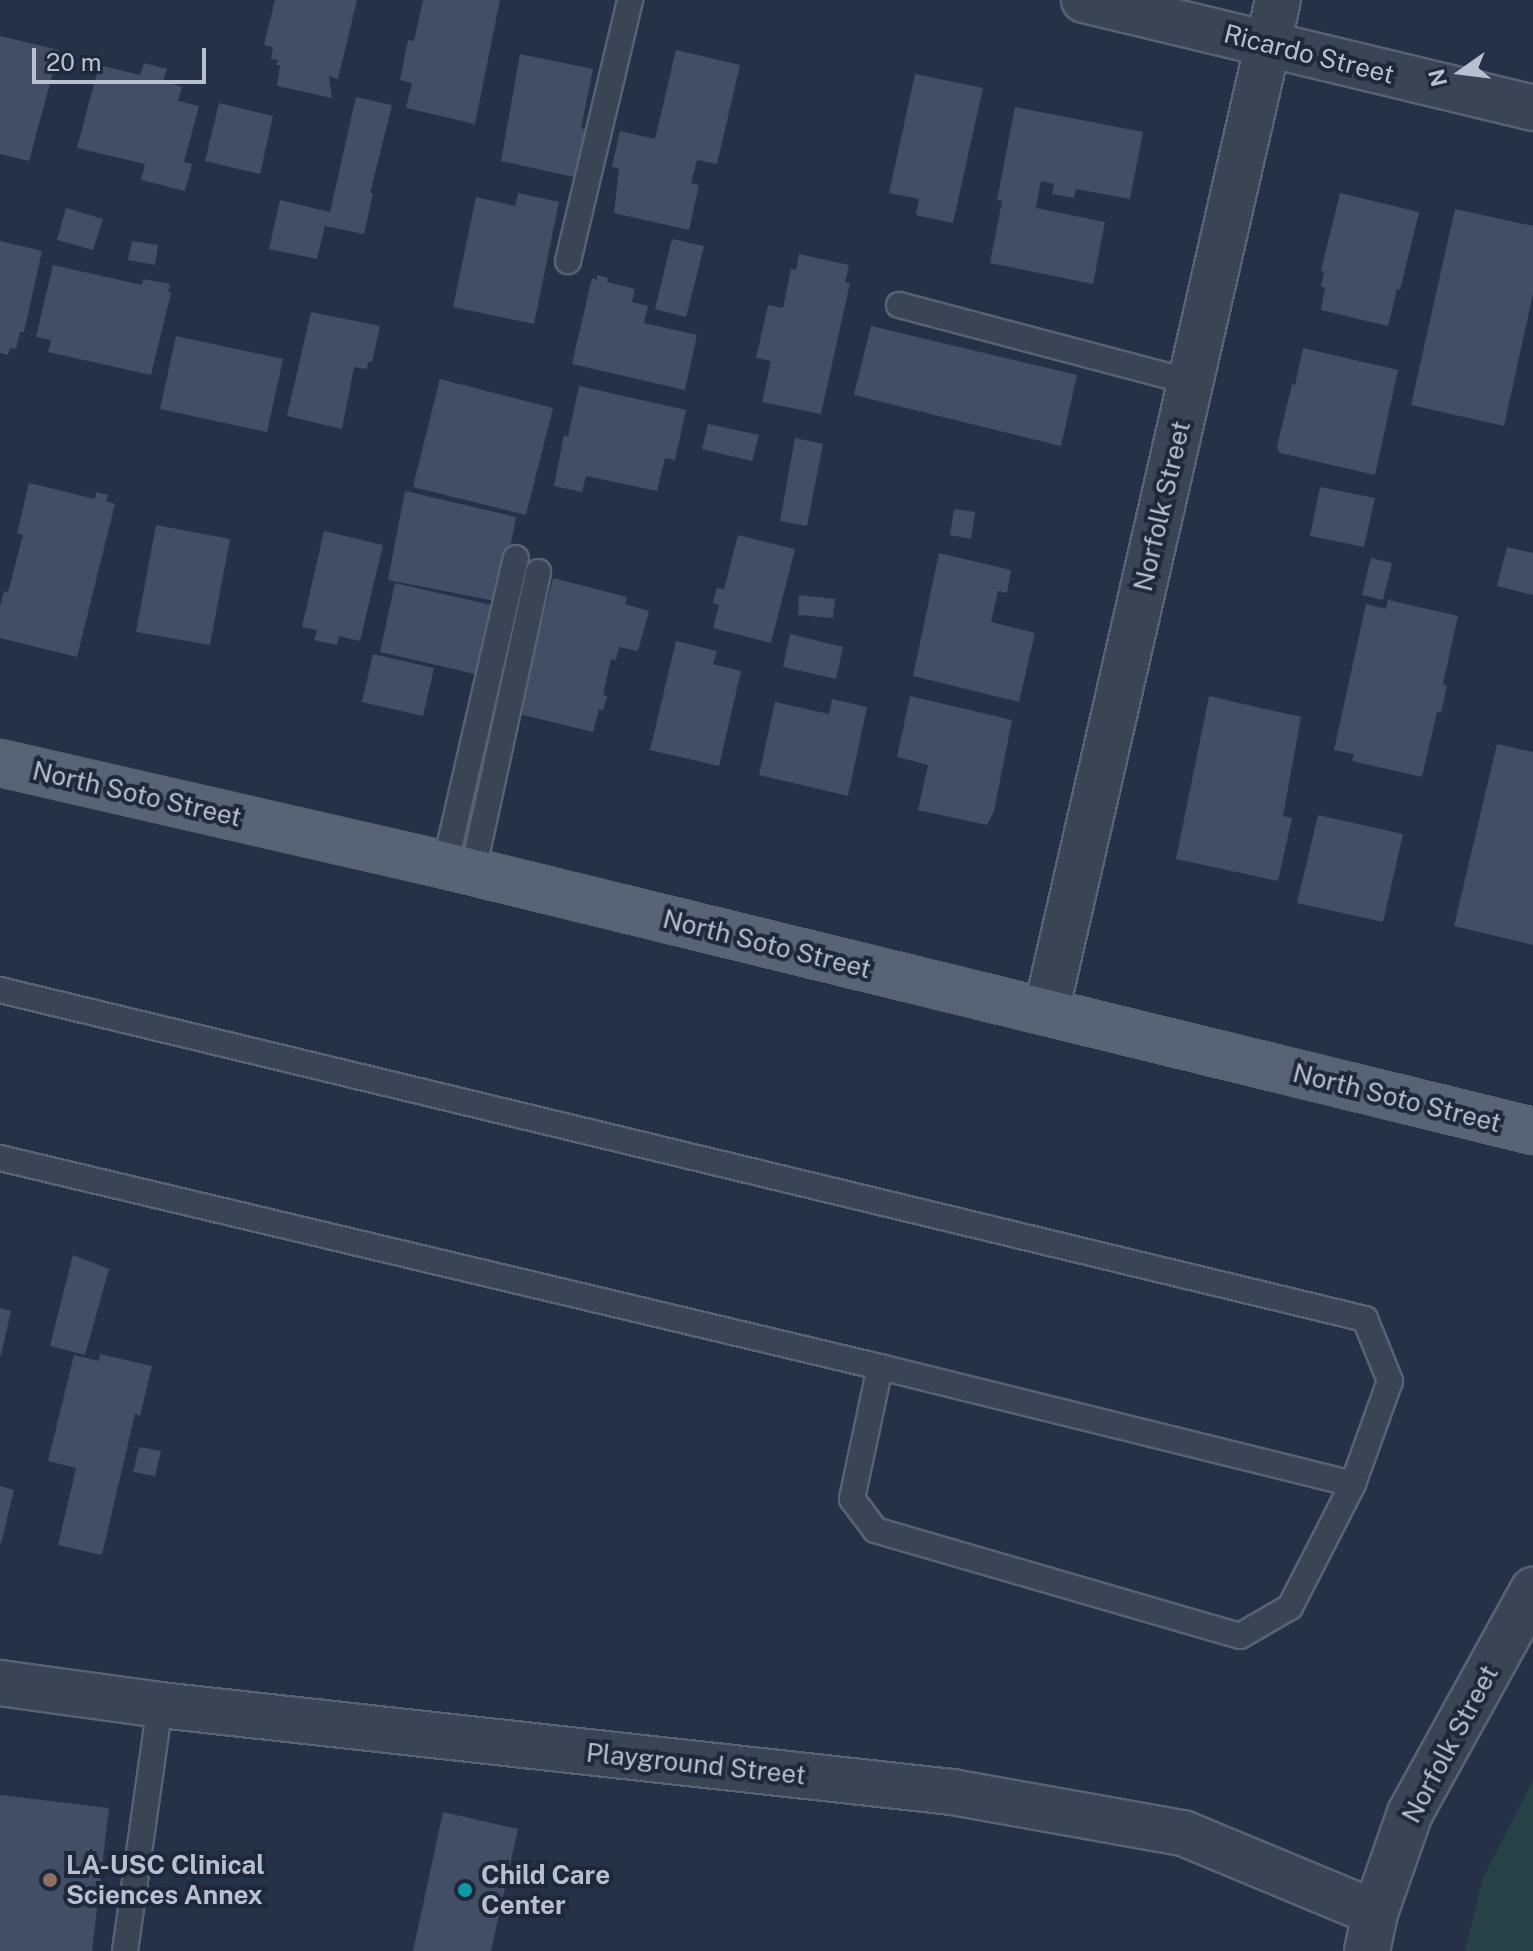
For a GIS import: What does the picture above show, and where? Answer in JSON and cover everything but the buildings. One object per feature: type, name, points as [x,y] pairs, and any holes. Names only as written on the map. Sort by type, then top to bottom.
[{"type":"main road","name":"North Soto Street","points":[[0,763],[459,868],[1533,1131]]},
{"type":"street","name":"Ricardo Street","points":[[1084,0],[1533,108]]},
{"type":"street","name":"Norfolk Street","points":[[1046,1012],[1278,0]]},
{"type":"street","name":"Norfolk Street","points":[[1371,1932],[1410,1813],[1533,1590]]},
{"type":"street","name":"Playground Street","points":[[0,1683],[160,1705],[952,1792],[1107,1818],[1183,1833],[1371,1932]]},
{"type":"lane","points":[[568,261],[630,0]]},
{"type":"lane","points":[[899,305],[1190,382]]},
{"type":"lane","points":[[459,868],[516,558]]},
{"type":"lane","points":[[459,868],[538,572]]},
{"type":"lane","points":[[0,990],[1365,1319],[1390,1381],[1353,1484],[1290,1607],[1240,1636],[875,1530],[852,1499],[880,1367]]},
{"type":"lane","points":[[0,1158],[880,1367],[1353,1484]]},
{"type":"lane","points":[[125,1951],[160,1705]]},
{"type":"green space","points":[[1533,1780],[1533,1951],[1465,1951],[1482,1880]]},
{"type":"place","name":"LA-USC Clinical Sciences Annex","points":[[50,1880]]},
{"type":"place","name":"Child Care Center","points":[[465,1890]]}]
